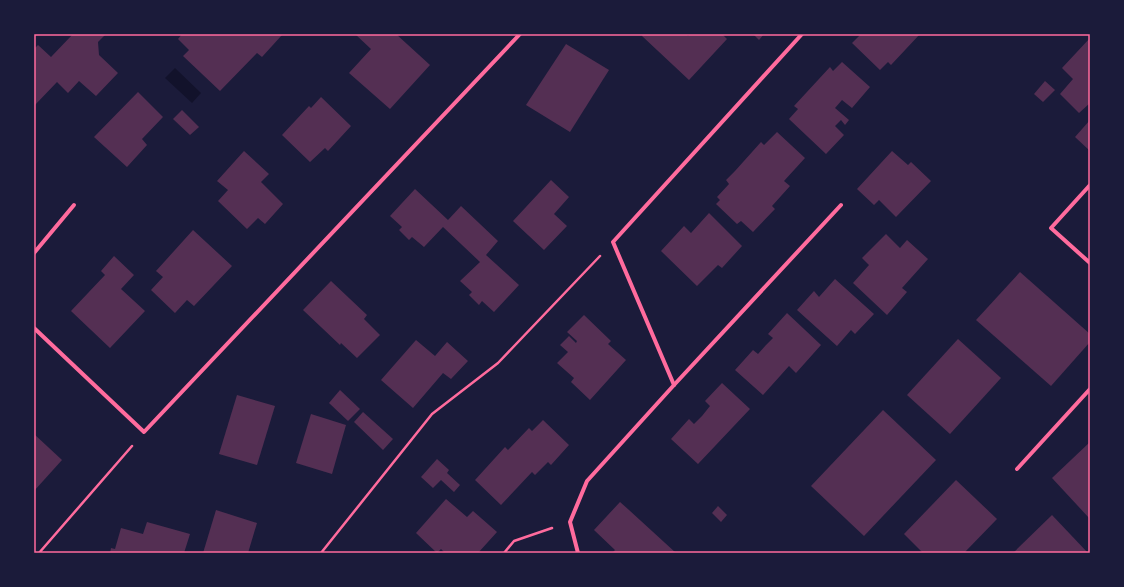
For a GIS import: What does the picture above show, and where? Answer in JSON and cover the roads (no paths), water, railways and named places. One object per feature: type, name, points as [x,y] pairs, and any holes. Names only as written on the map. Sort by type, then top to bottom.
[{"type":"street","points":[[34,328],[144,432],[520,34]]},
{"type":"street","points":[[674,385],[613,242],[802,34]]},
{"type":"street","points":[[1090,185],[1051,228],[1090,263]]},
{"type":"street","points":[[578,553],[570,522],[587,481],[841,204]]},
{"type":"street","points":[[34,253],[74,205]]},
{"type":"street","points":[[1017,469],[1090,389]]}]
